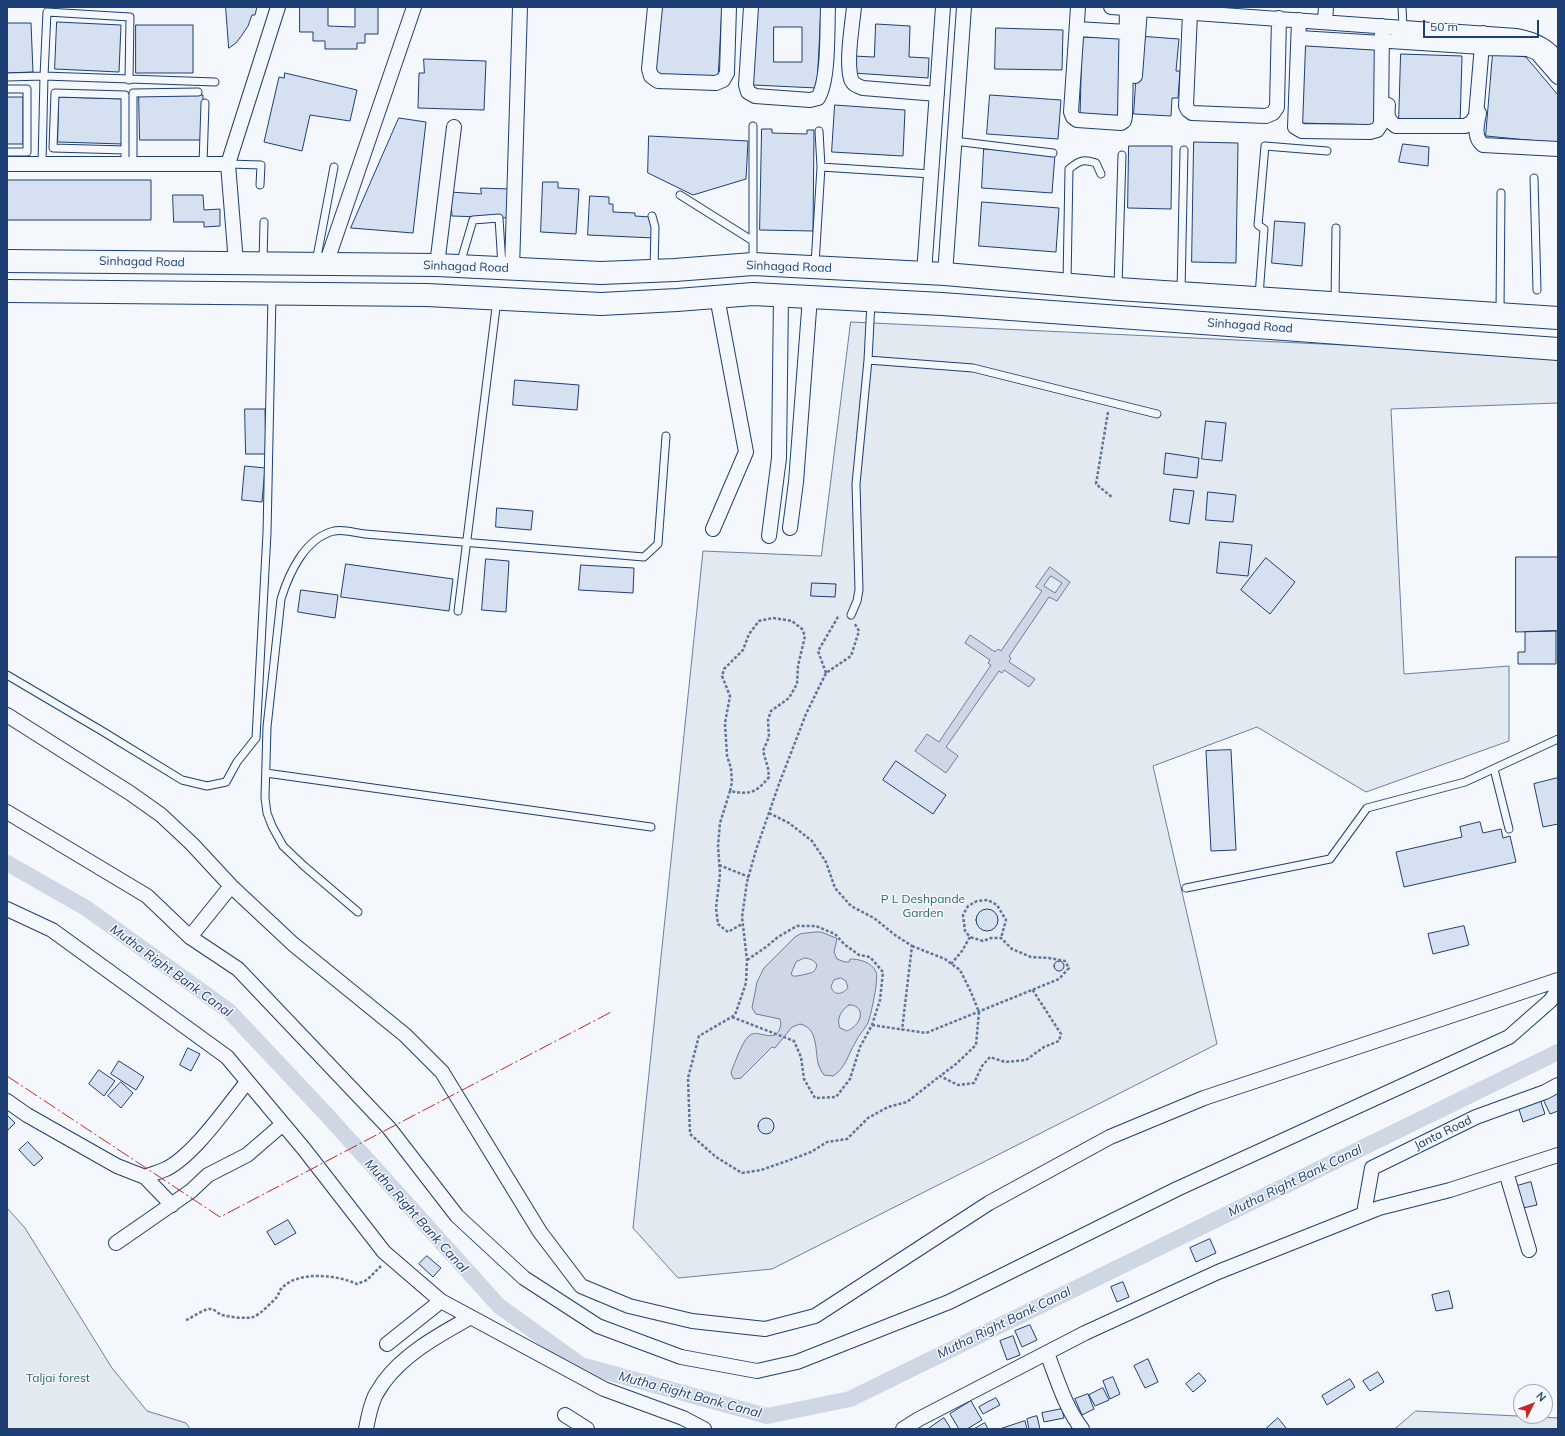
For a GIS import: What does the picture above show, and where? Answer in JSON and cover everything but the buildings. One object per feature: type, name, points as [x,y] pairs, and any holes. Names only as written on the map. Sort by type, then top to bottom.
[{"type":"main road","name":"Sinhagad Road","points":[[7,261],[437,265],[601,274],[752,264],[934,273],[1118,289],[1558,318]]},
{"type":"main road","points":[[932,303],[934,273]]},
{"type":"main road","name":"Sinhagad Road","points":[[7,290],[427,295],[601,304],[753,294],[932,303],[1558,348]]},
{"type":"street","points":[[236,263],[228,164],[278,7]]},
{"type":"street","points":[[321,264],[414,7]]},
{"type":"street","points":[[507,269],[520,7]]},
{"type":"street","points":[[655,7],[649,69],[651,76],[658,81],[716,83],[723,80],[727,73],[729,7]]},
{"type":"street","points":[[751,7],[746,85],[748,92],[755,96],[810,100],[818,98],[822,92],[825,80],[828,7]]},
{"type":"street","points":[[854,7],[850,57],[852,80],[855,86],[863,88],[937,94]]},
{"type":"street","points":[[934,273],[931,174],[943,7]]},
{"type":"street","points":[[934,273],[954,141],[964,7]]},
{"type":"street","points":[[1078,7],[1071,112],[1073,117],[1077,120],[1121,123],[1124,121],[1125,116],[1127,32],[1133,9]]},
{"type":"street","points":[[1111,7],[1217,11],[1299,20],[1392,27],[1485,40],[1528,49],[1537,53],[1558,77]]},
{"type":"street","points":[[1326,7],[1326,22]]},
{"type":"street","points":[[1133,9],[1133,108]]},
{"type":"street","points":[[1194,11],[1186,106],[1192,113],[1266,116],[1273,113],[1277,107],[1279,18]]},
{"type":"street","points":[[1180,110],[1194,11]]},
{"type":"street","points":[[1299,20],[1295,127],[1302,131],[1370,132],[1377,130],[1381,124],[1386,42],[1392,27]]},
{"type":"street","points":[[1077,28],[1127,32]]},
{"type":"street","points":[[1299,38],[1386,42],[1485,40],[1516,36],[1533,39],[1552,51],[1558,60]]},
{"type":"street","points":[[1386,42],[1387,116],[1390,122],[1396,126],[1465,126],[1471,123],[1476,116],[1485,40]]},
{"type":"street","points":[[1485,40],[1476,137],[1479,142],[1484,145],[1558,149]]},
{"type":"street","points":[[437,265],[454,127]]},
{"type":"street","points":[[7,164],[27,158],[42,164],[127,160],[228,164]]},
{"type":"street","points":[[769,536],[779,458],[781,296]]},
{"type":"street","points":[[713,529],[746,452],[717,297]]},
{"type":"street","points":[[790,528],[796,482],[810,297]]},
{"type":"street","points":[[7,714],[130,793],[161,815],[231,886],[293,944],[405,1035],[442,1072],[540,1232],[581,1286],[628,1306],[692,1321],[765,1329],[815,1316],[989,1203],[1110,1137],[1204,1098],[1558,980]]},
{"type":"street","points":[[7,812],[147,896],[190,937],[238,969],[389,1128],[457,1216],[524,1278],[598,1326],[681,1357],[757,1370],[797,1362],[949,1302],[1177,1189],[1509,1037],[1550,1001],[1558,990]]},
{"type":"street","points":[[190,937],[231,886]]},
{"type":"street","points":[[7,909],[52,930],[227,1057],[384,1252],[441,1301],[604,1388],[679,1424],[704,1429]]},
{"type":"street","points":[[145,1177],[166,1169],[182,1158],[207,1132],[248,1082]]},
{"type":"street","name":"Janta Road","points":[[1364,1213],[1372,1168],[1476,1117],[1545,1092],[1558,1085]]},
{"type":"street","points":[[7,1101],[27,1115],[117,1166],[145,1177],[172,1205]]},
{"type":"street","points":[[116,1243],[191,1191],[208,1175],[247,1155],[282,1124]]},
{"type":"street","points":[[903,1429],[1085,1333],[1218,1272],[1364,1213],[1450,1190],[1558,1155]]},
{"type":"street","points":[[1506,1172],[1529,1250]]},
{"type":"street","points":[[386,1344],[441,1301]]},
{"type":"street","points":[[366,1429],[375,1395],[389,1376],[407,1358],[431,1340],[471,1317]]},
{"type":"street","points":[[1047,1353],[1061,1393],[1077,1423],[1082,1429]]},
{"type":"street","points":[[564,1415],[587,1429]]},
{"type":"lane","points":[[1392,27],[1402,7]]},
{"type":"lane","points":[[42,164],[47,12],[130,17],[129,80]]},
{"type":"lane","points":[[7,77],[44,76],[215,82]]},
{"type":"lane","points":[[7,89],[27,89],[27,158],[7,152]]},
{"type":"lane","points":[[127,160],[133,93],[198,92]]},
{"type":"lane","points":[[56,93],[126,95],[127,160],[53,148],[56,93]]},
{"type":"lane","points":[[203,164],[205,103]]},
{"type":"lane","points":[[43,112],[55,112]]},
{"type":"lane","points":[[752,264],[753,126]]},
{"type":"lane","points":[[815,267],[821,167],[819,131]]},
{"type":"lane","points":[[954,141],[1053,153]]},
{"type":"lane","points":[[1259,298],[1264,229],[1258,225],[1265,146],[1327,151]]},
{"type":"lane","points":[[1181,293],[1184,150]]},
{"type":"lane","points":[[1118,289],[1122,155]]},
{"type":"lane","points":[[1068,284],[1069,169],[1085,159],[1096,163],[1101,174]]},
{"type":"lane","points":[[228,164],[261,165],[260,185]]},
{"type":"lane","points":[[321,264],[334,167]]},
{"type":"lane","points":[[821,167],[931,174]]},
{"type":"lane","points":[[1534,178],[1537,290]]},
{"type":"lane","points":[[1500,193],[1500,314]]},
{"type":"lane","points":[[680,195],[753,241]]},
{"type":"lane","points":[[652,216],[655,227],[654,271]]},
{"type":"lane","points":[[459,267],[473,220],[499,218],[507,269]]},
{"type":"lane","points":[[263,263],[264,222]]},
{"type":"lane","points":[[1335,303],[1336,228]]},
{"type":"lane","points":[[7,675],[182,780],[207,786],[226,782],[237,762],[256,738],[267,533],[272,293]]},
{"type":"lane","points":[[458,611],[497,298]]},
{"type":"lane","points":[[851,615],[857,601],[859,590],[856,484],[868,360],[872,300]]},
{"type":"lane","points":[[868,360],[973,368],[1157,414]]},
{"type":"lane","points":[[358,912],[283,846],[267,813],[265,798],[267,727],[281,599],[295,565],[313,543],[322,536],[335,531],[644,557],[658,544],[666,436]]},
{"type":"lane","points":[[1186,888],[1330,859],[1367,808],[1465,782],[1558,740]]},
{"type":"lane","points":[[1494,769],[1509,829]]},
{"type":"lane","points":[[266,773],[651,828]]},
{"type":"path","points":[[1110,402],[1096,484],[1113,498]]},
{"type":"path","points":[[769,813],[789,823],[812,841],[826,862],[835,888],[851,906],[874,918],[895,935],[912,946],[944,959],[960,970],[979,1012],[976,1045],[956,1064],[908,1102],[888,1107],[868,1118],[848,1139],[827,1142],[811,1152],[787,1161],[760,1170],[742,1173],[716,1157],[690,1134],[688,1078],[699,1036],[735,1015],[746,983],[747,960],[742,917],[749,877],[769,813],[806,714],[826,673],[851,656],[859,631],[851,615],[838,617],[818,651],[826,673]]},
{"type":"path","points":[[730,790],[746,794],[755,790],[769,777],[763,751],[769,737],[768,720],[771,711],[790,698],[797,684],[798,666],[805,636],[802,629],[792,621],[773,618],[759,621],[749,634],[743,650],[724,668],[722,676],[730,696],[725,723],[727,756],[731,768],[732,782],[720,823],[718,846],[720,874],[716,908],[718,924],[728,932],[742,924]]},
{"type":"path","points":[[719,865],[749,877]]},
{"type":"path","points":[[872,1025],[926,1033],[1059,979],[1069,968],[1065,961],[1031,957],[1012,949],[1001,938],[983,940],[970,937],[965,931],[963,915],[968,906],[977,901],[988,900],[998,905],[1006,920],[1001,938]]},
{"type":"path","points":[[732,1017],[794,1041],[801,1058],[804,1079],[815,1098],[836,1097],[850,1079],[860,1047],[872,1025],[880,1000],[883,972],[870,957],[859,955],[844,944],[835,934],[816,926],[797,926],[778,936],[766,947],[747,960]]},
{"type":"path","points":[[950,964],[962,950],[970,937]]},
{"type":"path","points":[[902,1030],[912,946]]},
{"type":"path","points":[[940,1076],[958,1085],[974,1083],[982,1066],[990,1057],[1005,1062],[1026,1060],[1044,1047],[1059,1041],[1061,1034],[1032,989]]},
{"type":"path","points":[[186,1320],[209,1309],[215,1310],[222,1315],[253,1317],[259,1314],[278,1296],[281,1289],[294,1280],[311,1275],[331,1276],[347,1279],[357,1284],[367,1280],[389,1257]]},
{"type":"green space","name":"P L Deshpande Garden","points":[[851,322],[1558,355],[1558,403],[1391,409],[1404,674],[1509,666],[1509,741],[1366,792],[1257,727],[1153,766],[1217,1044],[772,1269],[678,1278],[633,1228],[703,551],[821,556]]},
{"type":"green space","name":"Taljai forest","points":[[7,1208],[25,1228],[112,1368],[147,1411],[186,1423],[190,1429],[7,1429]]},
{"type":"green space","points":[[1416,1411],[1513,1416],[1513,1424],[1553,1424],[1553,1418],[1558,1418],[1558,1429],[1395,1429]]},
{"type":"shaded area","points":[[1050,567],[1070,582],[1057,601],[1049,597],[1009,656],[1011,658],[1009,662],[1035,679],[1029,687],[1004,670],[1002,673],[999,671],[946,747],[958,756],[946,773],[915,751],[927,734],[939,742],[991,665],[988,663],[990,660],[965,643],[970,635],[995,652],[998,649],[1001,651],[1042,591],[1036,587]],"holes":[[[1051,576],[1062,583],[1055,593],[1044,586]]]},
{"type":"shaded area","points":[[821,932],[836,938],[834,952],[837,959],[845,962],[849,962],[850,959],[861,960],[872,966],[877,976],[873,1005],[868,1023],[856,1040],[841,1070],[833,1076],[824,1075],[822,1072],[818,1063],[813,1034],[806,1026],[800,1024],[792,1027],[775,1048],[772,1047],[741,1078],[734,1079],[731,1072],[747,1038],[753,1034],[770,1036],[778,1033],[781,1024],[780,1019],[756,1014],[752,1008],[757,982],[764,968],[795,937],[800,934]],"holes":[[[805,958],[811,959],[815,962],[817,965],[815,970],[813,972],[793,976],[791,974],[796,962]],[[841,978],[846,981],[848,988],[841,993],[834,992],[831,986],[834,980]],[[852,1005],[857,1007],[860,1011],[860,1017],[857,1024],[847,1031],[840,1028],[839,1025],[840,1015],[846,1007]]]},
{"type":"waterway","name":"Mutha Right Bank Canal","points":[[7,863],[86,908],[229,1011],[326,1114],[499,1306],[581,1365],[767,1416],[850,1399],[1558,1052]]},
{"type":"power","points":[[7,1076],[220,1217],[613,1011]]}]
